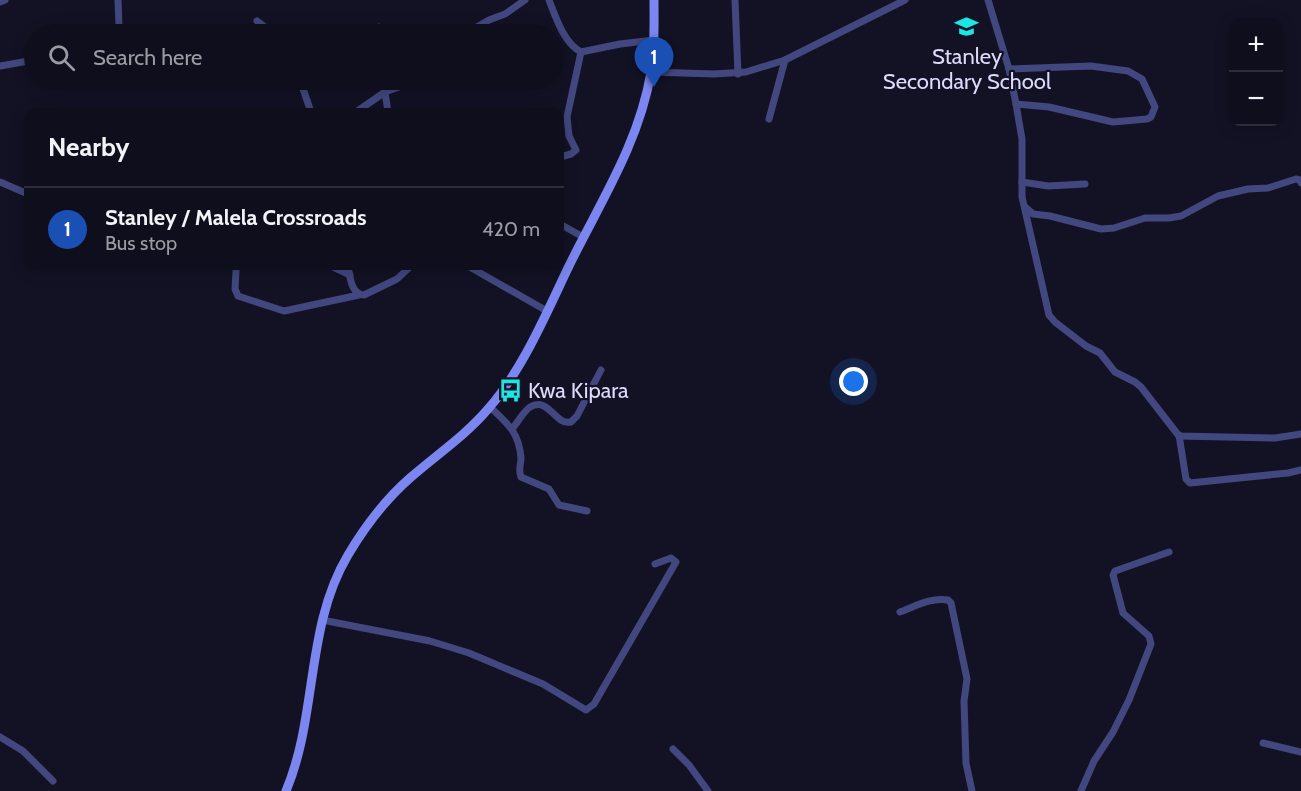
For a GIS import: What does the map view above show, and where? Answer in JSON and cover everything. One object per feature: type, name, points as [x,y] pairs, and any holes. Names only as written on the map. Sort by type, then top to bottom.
[{"type":"main road","points":[[286,791],[295,770],[305,723],[322,620],[331,591],[347,556],[383,506],[409,479],[466,433],[490,407],[517,369],[583,237],[611,189],[630,146],[651,72],[654,0]]},
{"type":"street","points":[[0,2],[4,0]]},
{"type":"street","points":[[118,0],[119,24]]},
{"type":"street","points":[[482,24],[511,10],[525,0]]},
{"type":"street","points":[[549,0],[559,24]]},
{"type":"street","points":[[886,9],[888,0]]},
{"type":"street","points":[[651,72],[738,74],[785,60],[905,0]]},
{"type":"street","points":[[988,0],[1009,69],[1023,139],[1022,182],[1025,207],[1051,318],[1086,346],[1100,353],[1114,372],[1136,382],[1165,416],[1179,435],[1186,479],[1190,483],[1301,470]]},
{"type":"street","points":[[737,1],[738,74]]},
{"type":"street","points":[[257,21],[261,24]]},
{"type":"street","points":[[564,34],[581,52],[654,40]]},
{"type":"street","points":[[564,156],[576,150],[569,136],[567,117],[581,52]]},
{"type":"street","points":[[769,119],[785,60]]},
{"type":"street","points":[[0,66],[24,62]]},
{"type":"street","points":[[1009,69],[1090,66],[1128,71],[1142,79],[1155,107],[1151,117],[1147,119],[1113,122],[1049,107],[1016,104]]},
{"type":"street","points":[[305,90],[310,108]]},
{"type":"street","points":[[363,108],[391,90]]},
{"type":"street","points":[[385,92],[387,108]]},
{"type":"street","points":[[1025,207],[1034,214],[1101,229],[1114,228],[1145,218],[1181,216],[1218,196],[1248,189],[1268,188],[1296,179],[1301,183]]},
{"type":"street","points":[[0,182],[24,192]]},
{"type":"street","points":[[1022,182],[1048,186],[1085,184]]},
{"type":"street","points":[[564,226],[583,237]]},
{"type":"street","points":[[339,270],[350,275]]},
{"type":"street","points":[[349,270],[355,292],[359,295]]},
{"type":"street","points":[[236,271],[235,290],[238,296],[284,311],[370,293],[393,282],[407,270]]},
{"type":"street","points":[[475,270],[548,311]]},
{"type":"street","points":[[512,429],[529,408],[538,404],[542,404],[562,421],[571,422],[582,408],[601,370]]},
{"type":"street","points":[[490,407],[512,429],[519,444],[521,477],[549,489],[559,506],[586,511]]},
{"type":"street","points":[[1179,435],[1275,438],[1301,434]]},
{"type":"street","points":[[1081,791],[1094,761],[1113,732],[1136,686],[1151,644],[1149,636],[1123,613],[1113,575],[1115,571],[1169,552]]},
{"type":"street","points":[[322,620],[430,641],[469,653],[543,684],[586,710],[600,695],[676,562],[671,558],[654,564]]},
{"type":"street","points":[[900,612],[931,600],[942,599],[951,603],[967,679],[964,701],[966,763],[972,791]]},
{"type":"street","points":[[0,737],[23,751],[53,781]]},
{"type":"street","points":[[1263,743],[1301,752]]},
{"type":"street","points":[[673,749],[689,765],[708,791]]},
{"type":"place","name":"Stanley Secondary School","points":[[967,27]]},
{"type":"place","name":"Stanley / Malela Crossroads","points":[[654,87]]},
{"type":"place","name":"Kwa Kipara","points":[[510,390]]}]
